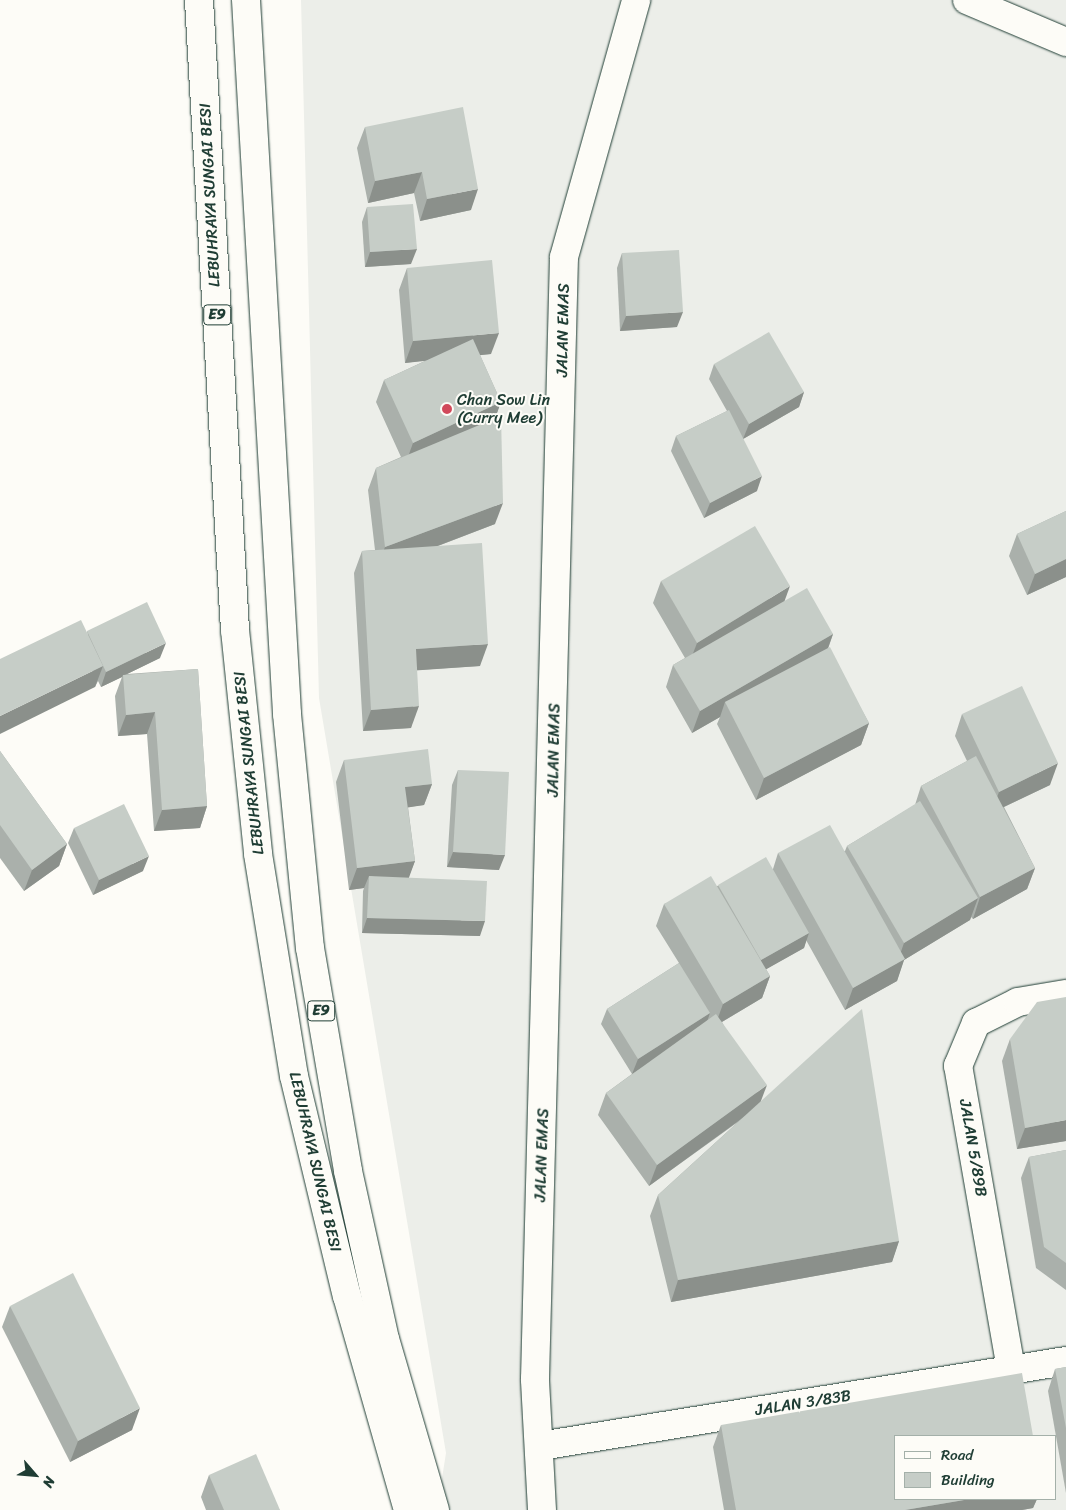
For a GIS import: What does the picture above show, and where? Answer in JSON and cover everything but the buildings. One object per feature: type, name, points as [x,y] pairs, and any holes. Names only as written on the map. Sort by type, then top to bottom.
[{"type":"main road","name":"LEBUHRAYA SUNGAI BESI","points":[[199,0],[235,630],[258,854],[294,1076],[347,1296],[408,1510]]},
{"type":"main road","name":"LEBUHRAYA SUNGAI BESI","points":[[246,0],[249,86],[287,714],[310,948],[348,1171],[383,1330],[435,1510]]},
{"type":"main road","points":[[249,86],[259,0]]},
{"type":"main road","name":"JALAN EMAS","points":[[542,1510],[536,1379],[564,257],[636,0]]},
{"type":"main road","points":[[968,0],[1066,42]]},
{"type":"main road","name":"JALAN 5/89B","points":[[1011,1370],[958,1066],[976,1023],[1018,1002],[1066,994]]},
{"type":"main road","name":"JALAN 3/83B","points":[[540,1446],[1066,1361]]},
{"type":"shaded area","points":[[301,0],[1066,0],[1066,1510],[437,1510],[446,1453],[319,698]]},
{"type":"place","name":"Chan Sow Lin (Curry Mee)","points":[[447,409]]}]
